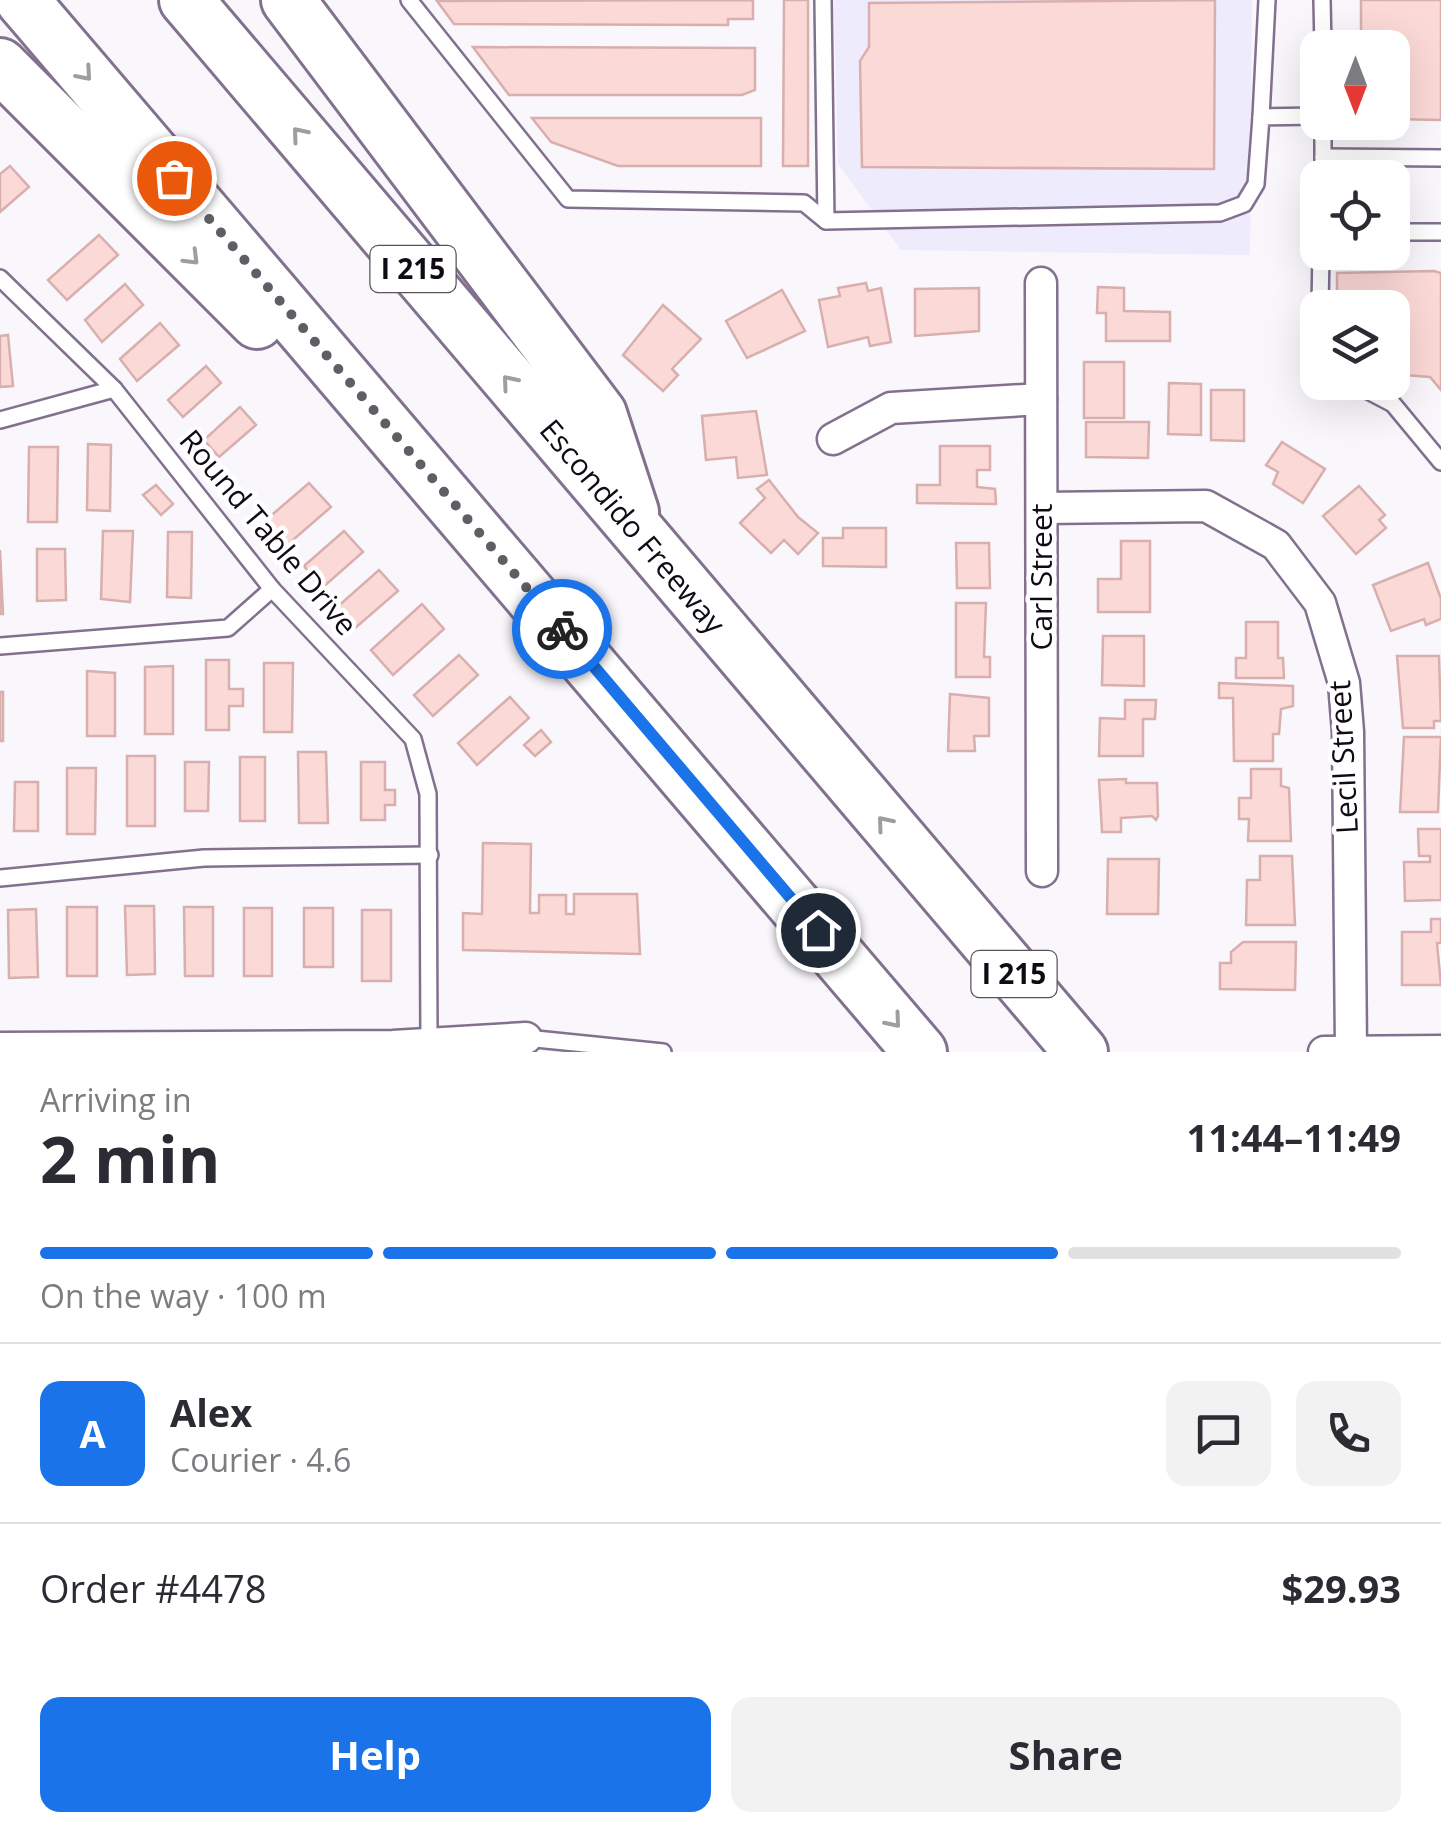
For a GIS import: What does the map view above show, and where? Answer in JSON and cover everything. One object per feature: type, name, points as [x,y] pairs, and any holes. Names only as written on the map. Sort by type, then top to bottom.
[{"type":"highway","points":[[22,0],[920,1052]]},
{"type":"highway","name":"Escondido Freeway","points":[[186,0],[1081,1052]]},
{"type":"highway","points":[[288,0],[600,414],[640,537]]},
{"type":"highway","points":[[0,65],[560,627]]},
{"type":"street","name":"Carl Street","points":[[1041,283],[1042,871]]},
{"type":"street","points":[[833,439],[891,408],[1042,399]]},
{"type":"street","name":"Lecil Street","points":[[1043,508],[1206,506],[1276,545],[1320,604],[1344,683],[1348,732],[1336,1051]]},
{"type":"street","points":[[0,1048],[430,1045],[526,1038]]},
{"type":"street","points":[[1336,1051],[1441,1051]]},
{"type":"lane","points":[[409,0],[568,199],[804,202],[826,222],[1220,213],[1244,204],[1256,184],[1268,0]]},
{"type":"lane","points":[[823,0],[826,222]]},
{"type":"lane","points":[[1322,0],[1323,30]]},
{"type":"lane","points":[[1261,117],[1300,116]]},
{"type":"lane","points":[[1324,140],[1323,158],[1441,158]]},
{"type":"lane","points":[[1410,232],[1441,232]]},
{"type":"lane","name":"Round Table Drive","points":[[0,278],[114,389],[272,589],[413,738],[428,794],[430,1045]]},
{"type":"lane","points":[[0,420],[114,389]]},
{"type":"lane","points":[[1385,400],[1441,462]]},
{"type":"lane","points":[[0,646],[228,628],[272,589]]},
{"type":"lane","points":[[0,878],[204,858],[430,855]]},
{"type":"lane","points":[[526,1038],[663,1052]]},
{"type":"shaded area","points":[[834,0],[1252,0],[1250,255],[901,250],[838,164]]},
{"type":"building","points":[[753,0],[753,19],[728,19],[728,25],[454,24],[437,1]]},
{"type":"building","points":[[784,0],[808,0],[808,166],[783,166]]},
{"type":"building","points":[[1215,0],[1214,169],[862,167],[860,61],[869,47],[869,3]]},
{"type":"building","points":[[1361,0],[1441,0],[1441,120],[1410,119],[1410,30],[1361,30]]},
{"type":"building","points":[[473,47],[755,48],[755,90],[742,95],[509,95]]},
{"type":"building","points":[[532,118],[761,118],[761,166],[618,166],[551,142]]},
{"type":"building","points":[[10,166],[29,187],[0,212],[0,174]]},
{"type":"building","points":[[99,235],[118,255],[67,300],[48,280]]},
{"type":"building","points":[[1337,273],[1441,273],[1441,390],[1430,377],[1410,375],[1410,290],[1337,290]]},
{"type":"building","points":[[866,283],[868,291],[881,288],[891,342],[870,346],[868,337],[828,347],[819,300],[840,296],[838,288]]},
{"type":"building","points":[[125,284],[143,305],[102,342],[85,320]]},
{"type":"building","points":[[1098,287],[1124,288],[1124,311],[1170,312],[1170,341],[1106,341],[1106,313],[1097,313]]},
{"type":"building","points":[[979,288],[979,331],[915,336],[915,289]]},
{"type":"building","points":[[782,290],[805,331],[747,358],[726,321]]},
{"type":"building","points":[[663,305],[701,339],[672,369],[678,375],[663,391],[623,355]]},
{"type":"building","points":[[160,323],[179,345],[137,381],[120,359]]},
{"type":"building","points":[[8,335],[13,386],[0,387],[0,336]]},
{"type":"building","points":[[1084,362],[1124,362],[1124,418],[1084,418]]},
{"type":"building","points":[[206,366],[221,383],[183,417],[168,400]]},
{"type":"building","points":[[1169,383],[1201,384],[1201,435],[1168,434]]},
{"type":"building","points":[[1211,390],[1244,390],[1244,441],[1211,440]]},
{"type":"building","points":[[240,407],[256,425],[219,457],[204,440]]},
{"type":"building","points":[[756,411],[767,475],[738,478],[736,457],[706,460],[702,416]]},
{"type":"building","points":[[1086,422],[1149,422],[1148,458],[1086,457]]},
{"type":"building","points":[[1282,442],[1325,469],[1303,503],[1273,484],[1278,472],[1266,465]]},
{"type":"building","points":[[88,444],[111,445],[110,511],[87,510]]},
{"type":"building","points":[[940,446],[990,446],[990,470],[977,470],[977,487],[995,489],[996,504],[917,503],[917,485],[940,485]]},
{"type":"building","points":[[29,447],[58,447],[57,522],[28,522]]},
{"type":"building","points":[[769,480],[798,517],[818,533],[798,554],[784,540],[771,553],[740,523],[765,498],[757,489]]},
{"type":"building","points":[[309,483],[331,507],[286,546],[266,520]]},
{"type":"building","points":[[156,485],[173,504],[161,515],[143,495]]},
{"type":"building","points":[[1359,486],[1385,515],[1379,520],[1386,528],[1356,554],[1323,516]]},
{"type":"building","points":[[843,528],[886,528],[886,567],[823,566],[823,538],[843,538]]},
{"type":"building","points":[[103,531],[133,531],[130,602],[101,599]]},
{"type":"building","points":[[344,531],[363,552],[321,589],[304,566]]},
{"type":"building","points":[[168,532],[192,532],[191,598],[167,597]]},
{"type":"building","points":[[1121,541],[1150,541],[1150,612],[1098,612],[1098,579],[1121,579]]},
{"type":"building","points":[[956,543],[989,543],[990,588],[957,588]]},
{"type":"building","points":[[37,549],[65,549],[66,600],[37,601]]},
{"type":"building","points":[[0,550],[3,614],[0,614]]},
{"type":"building","points":[[1428,563],[1441,599],[1441,619],[1426,625],[1424,619],[1391,631],[1373,585]]},
{"type":"building","points":[[379,570],[398,591],[354,629],[336,608]]},
{"type":"building","points":[[956,603],[986,603],[984,657],[990,657],[990,677],[956,677]]},
{"type":"building","points":[[422,604],[444,629],[393,675],[371,650]]},
{"type":"building","points":[[1246,622],[1278,622],[1278,658],[1283,658],[1284,678],[1236,678],[1236,658],[1246,658]]},
{"type":"building","points":[[1103,636],[1144,636],[1144,686],[1102,685]]},
{"type":"building","points":[[459,655],[478,675],[433,716],[414,695]]},
{"type":"building","points":[[1397,656],[1439,656],[1441,721],[1434,721],[1434,728],[1403,728]]},
{"type":"building","points":[[206,660],[229,660],[229,689],[243,689],[243,706],[229,706],[229,730],[206,730]]},
{"type":"building","points":[[264,663],[293,663],[292,732],[264,732]]},
{"type":"building","points":[[173,666],[173,734],[145,734],[145,667]]},
{"type":"building","points":[[87,671],[115,673],[115,736],[87,736]]},
{"type":"building","points":[[1219,683],[1293,686],[1293,706],[1281,709],[1279,734],[1273,734],[1273,761],[1234,761],[1233,698],[1219,698]]},
{"type":"building","points":[[3,692],[3,741],[0,741]]},
{"type":"building","points":[[950,694],[989,698],[989,736],[974,736],[975,751],[948,751]]},
{"type":"building","points":[[510,697],[529,718],[477,765],[458,743]]},
{"type":"building","points":[[1125,700],[1156,700],[1155,719],[1143,719],[1143,756],[1099,756],[1100,718],[1125,719]]},
{"type":"building","points":[[541,730],[551,742],[535,756],[524,745]]},
{"type":"building","points":[[1404,737],[1441,737],[1438,812],[1400,812]]},
{"type":"building","points":[[298,752],[326,752],[328,823],[299,823]]},
{"type":"building","points":[[127,756],[155,756],[155,826],[127,826]]},
{"type":"building","points":[[240,757],[265,757],[265,821],[240,821]]},
{"type":"building","points":[[185,762],[209,762],[208,811],[185,811]]},
{"type":"building","points":[[361,762],[385,762],[385,790],[395,790],[395,805],[385,805],[385,820],[361,820]]},
{"type":"building","points":[[67,768],[96,768],[95,834],[67,834]]},
{"type":"building","points":[[1251,769],[1281,769],[1281,786],[1289,788],[1291,841],[1248,841],[1249,819],[1239,819],[1239,798],[1251,798]]},
{"type":"building","points":[[1126,779],[1126,783],[1157,783],[1158,816],[1156,820],[1152,816],[1121,818],[1121,832],[1102,832],[1099,780]]},
{"type":"building","points":[[15,782],[38,782],[38,831],[14,831]]},
{"type":"building","points":[[1418,829],[1441,829],[1441,900],[1405,901],[1404,862],[1430,862],[1430,856],[1419,856]]},
{"type":"building","points":[[483,843],[531,844],[530,913],[539,913],[539,895],[566,895],[566,914],[574,914],[574,894],[637,894],[640,954],[463,950],[463,913],[482,914]]},
{"type":"building","points":[[1260,856],[1292,856],[1295,925],[1246,925],[1247,880],[1260,880]]},
{"type":"building","points":[[1108,859],[1159,859],[1158,914],[1107,914]]},
{"type":"building","points":[[125,906],[154,906],[155,974],[127,975]]},
{"type":"building","points":[[67,907],[97,907],[97,976],[67,976]]},
{"type":"building","points":[[184,907],[213,907],[213,976],[185,976]]},
{"type":"building","points":[[244,908],[272,908],[272,976],[244,976]]},
{"type":"building","points":[[304,908],[333,908],[333,967],[304,967]]},
{"type":"building","points":[[36,909],[38,977],[9,978],[8,910]]},
{"type":"building","points":[[362,910],[391,910],[391,981],[362,981]]},
{"type":"building","points":[[1431,919],[1441,919],[1441,943],[1437,943],[1441,985],[1402,985],[1402,932],[1431,932]]},
{"type":"building","points":[[1243,942],[1296,942],[1295,990],[1220,989],[1220,963],[1231,963],[1231,952]]},
{"type":"way so far","points":[[174,178],[562,629]]},
{"type":"route","points":[[562,629],[818,930]]}]
